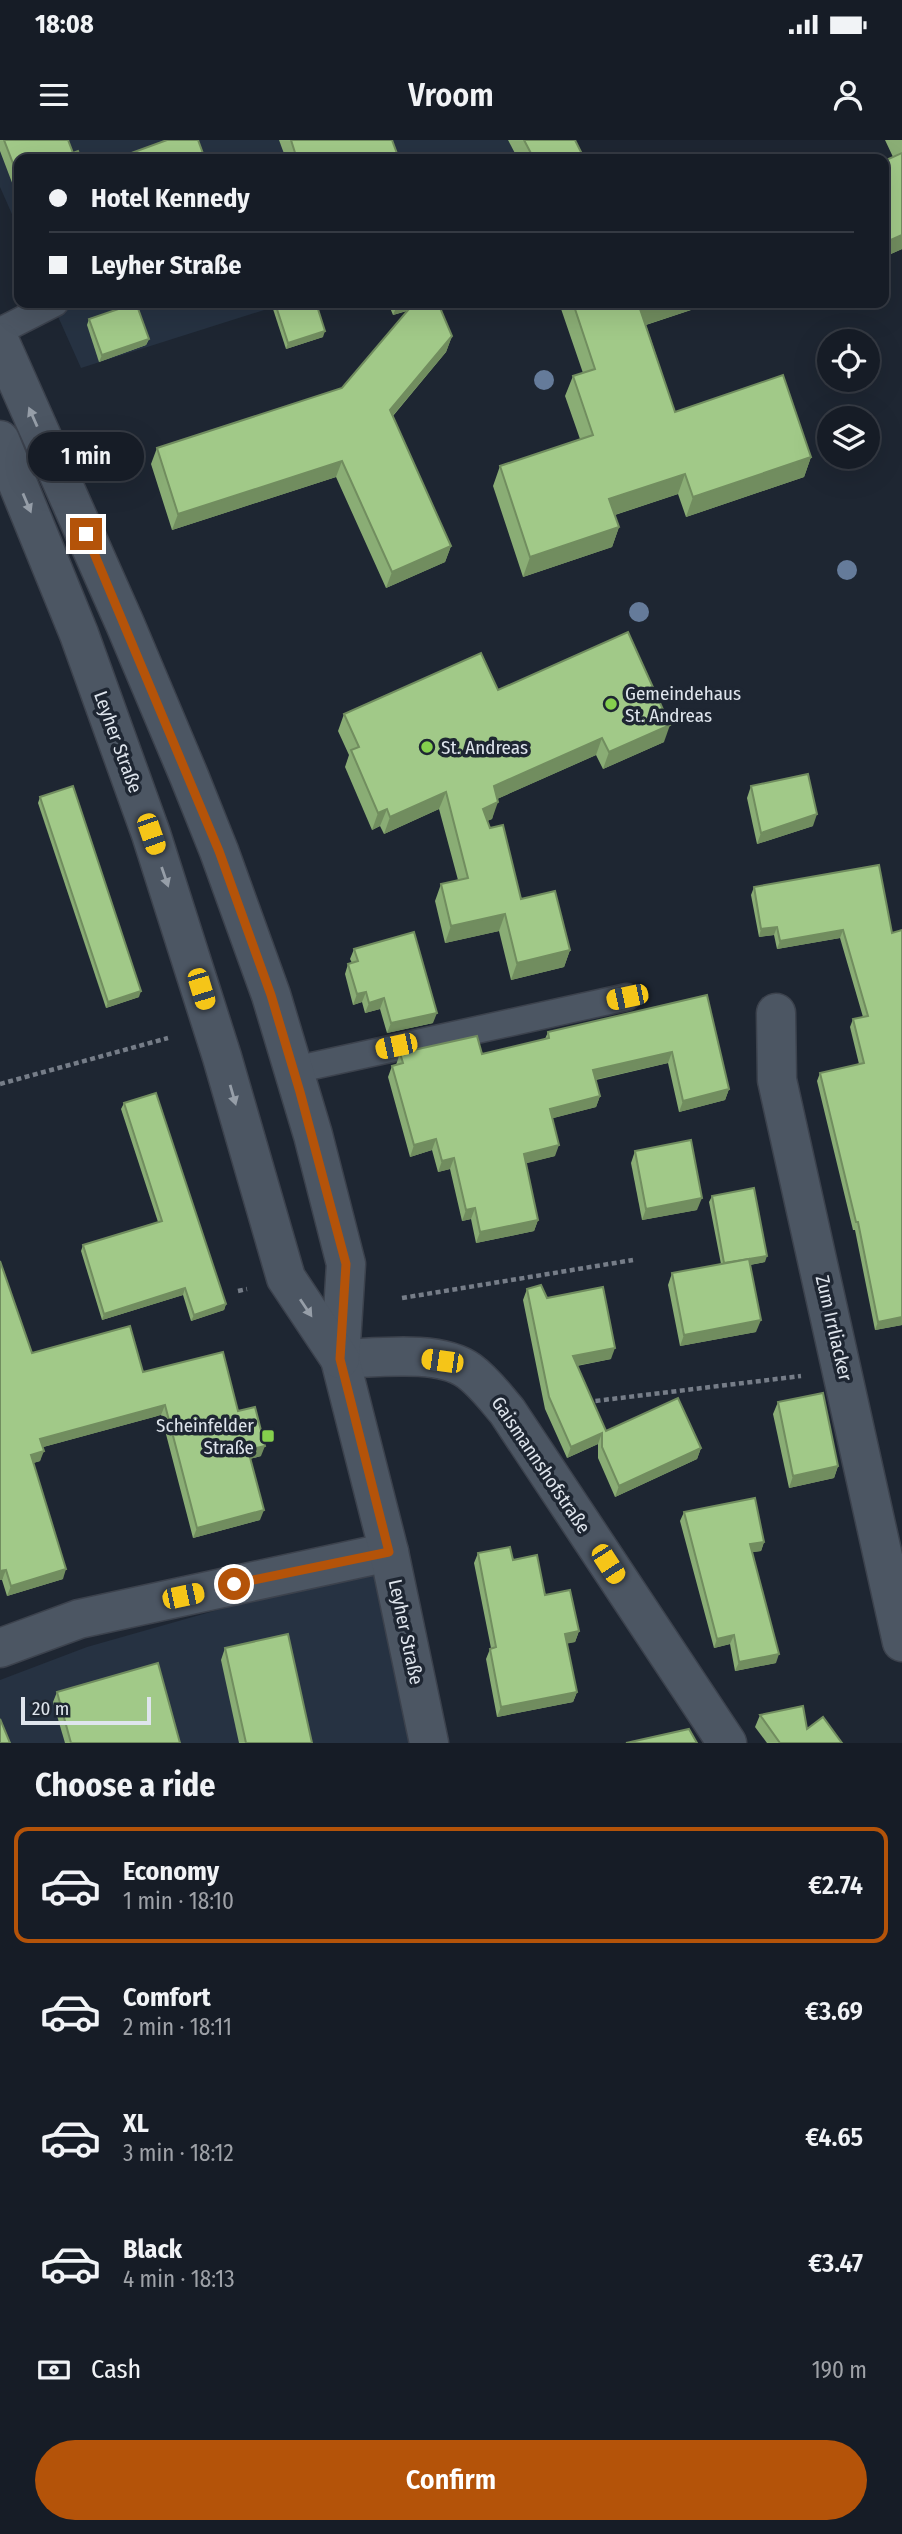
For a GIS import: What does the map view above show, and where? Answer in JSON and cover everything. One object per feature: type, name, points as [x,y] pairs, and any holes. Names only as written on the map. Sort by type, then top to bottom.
[{"type":"main road","name":"Leyher Straße","points":[[0,342],[190,776],[247,924],[294,1070],[346,1264],[340,1359],[389,1552],[429,1743]]},
{"type":"main road","name":"Leyher Straße","points":[[0,440],[83,645],[151,834],[222,1057],[286,1279],[340,1359]]},
{"type":"main road","name":"Zum Irrliacker","points":[[776,1013],[778,1080],[902,1642]]},
{"type":"main road","name":"Gaismannshofstraße","points":[[340,1359],[416,1357],[442,1361],[468,1370],[491,1392],[507,1411],[727,1743]]},
{"type":"main road","points":[[0,1648],[79,1619],[389,1552]]},
{"type":"lane","points":[[0,331],[45,308]]},
{"type":"lane","points":[[294,1070],[627,997]]},
{"type":"path","points":[[0,1084],[169,1038]]},
{"type":"path","points":[[402,1298],[633,1260]]},
{"type":"path","points":[[581,1402],[844,1371]]},
{"type":"shaded area","points":[[0,140],[560,140],[567,154],[14,154],[14,219],[0,187]]},
{"type":"shaded area","points":[[54,308],[270,308],[81,368]]},
{"type":"shaded area","points":[[394,1560],[433,1743],[0,1743],[0,1680],[87,1647]]},
{"type":"building","points":[[4,140],[68,140],[73,153],[78,151],[79,154],[14,154],[14,166]]},
{"type":"building","points":[[167,140],[198,140],[203,154],[129,154]]},
{"type":"building","points":[[291,140],[392,140],[397,154],[295,154]]},
{"type":"building","points":[[524,140],[575,140],[582,154],[531,154]]},
{"type":"building","points":[[902,153],[902,235],[889,241],[889,159]]},
{"type":"building","points":[[121,308],[138,308],[149,339],[102,355],[89,319]]},
{"type":"building","points":[[277,308],[318,308],[325,331],[288,343]]},
{"type":"building","points":[[410,308],[440,308],[452,336],[390,410],[451,546],[392,572],[342,461],[178,514],[157,448],[342,388]]},
{"type":"building","points":[[575,308],[643,308],[640,309],[675,412],[783,375],[811,457],[693,497],[685,474],[609,499],[619,527],[530,557],[500,466],[593,435],[573,376],[595,369]]},
{"type":"building","points":[[628,632],[670,725],[609,752],[602,738],[494,786],[498,802],[483,809],[490,828],[503,825],[521,899],[555,891],[570,950],[517,963],[505,914],[451,926],[441,884],[468,878],[446,792],[390,817],[387,809],[378,813],[351,750],[359,747],[344,714],[481,653],[498,690]]},
{"type":"building","points":[[808,774],[817,814],[761,833],[751,786]]},
{"type":"building","points":[[73,786],[141,991],[108,1002],[40,797]]},
{"type":"building","points":[[879,865],[892,933],[902,930],[902,1317],[878,1322],[858,1222],[820,1073],[864,1063],[853,1019],[868,1016],[843,930],[780,941],[777,927],[761,929],[754,887]]},
{"type":"building","points":[[414,932],[437,1013],[391,1023],[384,998],[369,1003],[366,992],[357,994],[348,964],[358,961],[354,949]]},
{"type":"building","points":[[707,995],[729,1089],[683,1101],[672,1052],[593,1070],[600,1096],[550,1109],[559,1145],[524,1154],[538,1220],[480,1232],[475,1208],[466,1210],[454,1158],[442,1161],[436,1139],[414,1145],[392,1066],[403,1063],[400,1053],[477,1036],[482,1054],[549,1038],[548,1032]]},
{"type":"building","points":[[156,1093],[226,1304],[194,1315],[185,1288],[104,1314],[83,1245],[162,1221],[124,1103]]},
{"type":"building","points":[[691,1140],[702,1198],[646,1209],[635,1151]]},
{"type":"building","points":[[754,1188],[767,1256],[724,1263],[712,1196]]},
{"type":"building","points":[[749,1259],[761,1320],[684,1335],[672,1273]]},
{"type":"building","points":[[0,1261],[32,1353],[130,1326],[143,1372],[223,1352],[238,1411],[255,1407],[265,1446],[248,1450],[264,1510],[197,1528],[165,1405],[40,1439],[44,1451],[31,1455],[66,1569],[11,1586],[6,1570],[0,1571]]},
{"type":"building","points":[[541,1285],[547,1298],[603,1287],[615,1348],[573,1356],[606,1431],[678,1398],[701,1448],[619,1486],[602,1447],[602,1433],[571,1447],[549,1397],[527,1289]]},
{"type":"building","points":[[823,1393],[838,1466],[793,1476],[778,1402]]},
{"type":"building","points":[[755,1498],[764,1542],[750,1544],[779,1654],[739,1662],[734,1635],[717,1639],[684,1512]]},
{"type":"building","points":[[510,1547],[513,1560],[537,1555],[545,1595],[570,1590],[579,1631],[565,1634],[577,1692],[501,1707],[490,1649],[496,1647],[478,1553]]},
{"type":"building","points":[[288,1634],[312,1743],[246,1743],[225,1648]]},
{"type":"building","points":[[158,1663],[180,1743],[71,1743],[57,1692]]},
{"type":"building","points":[[803,1706],[807,1729],[823,1717],[842,1743],[780,1743],[760,1715]]},
{"type":"building","points":[[0,1719],[10,1743],[0,1743]]},
{"type":"building","points":[[689,1729],[697,1743],[626,1743]]},
{"type":"place","name":"Gemeindehaus St. Andreas","points":[[611,704]]},
{"type":"place","name":"St. Andreas","points":[[427,747]]},
{"type":"place","name":"Scheinfelder Straße","points":[[268,1436]]},
{"type":"route","points":[[86,534],[190,776],[247,924],[313,1135],[346,1264],[340,1359],[389,1552],[234,1584]]}]
